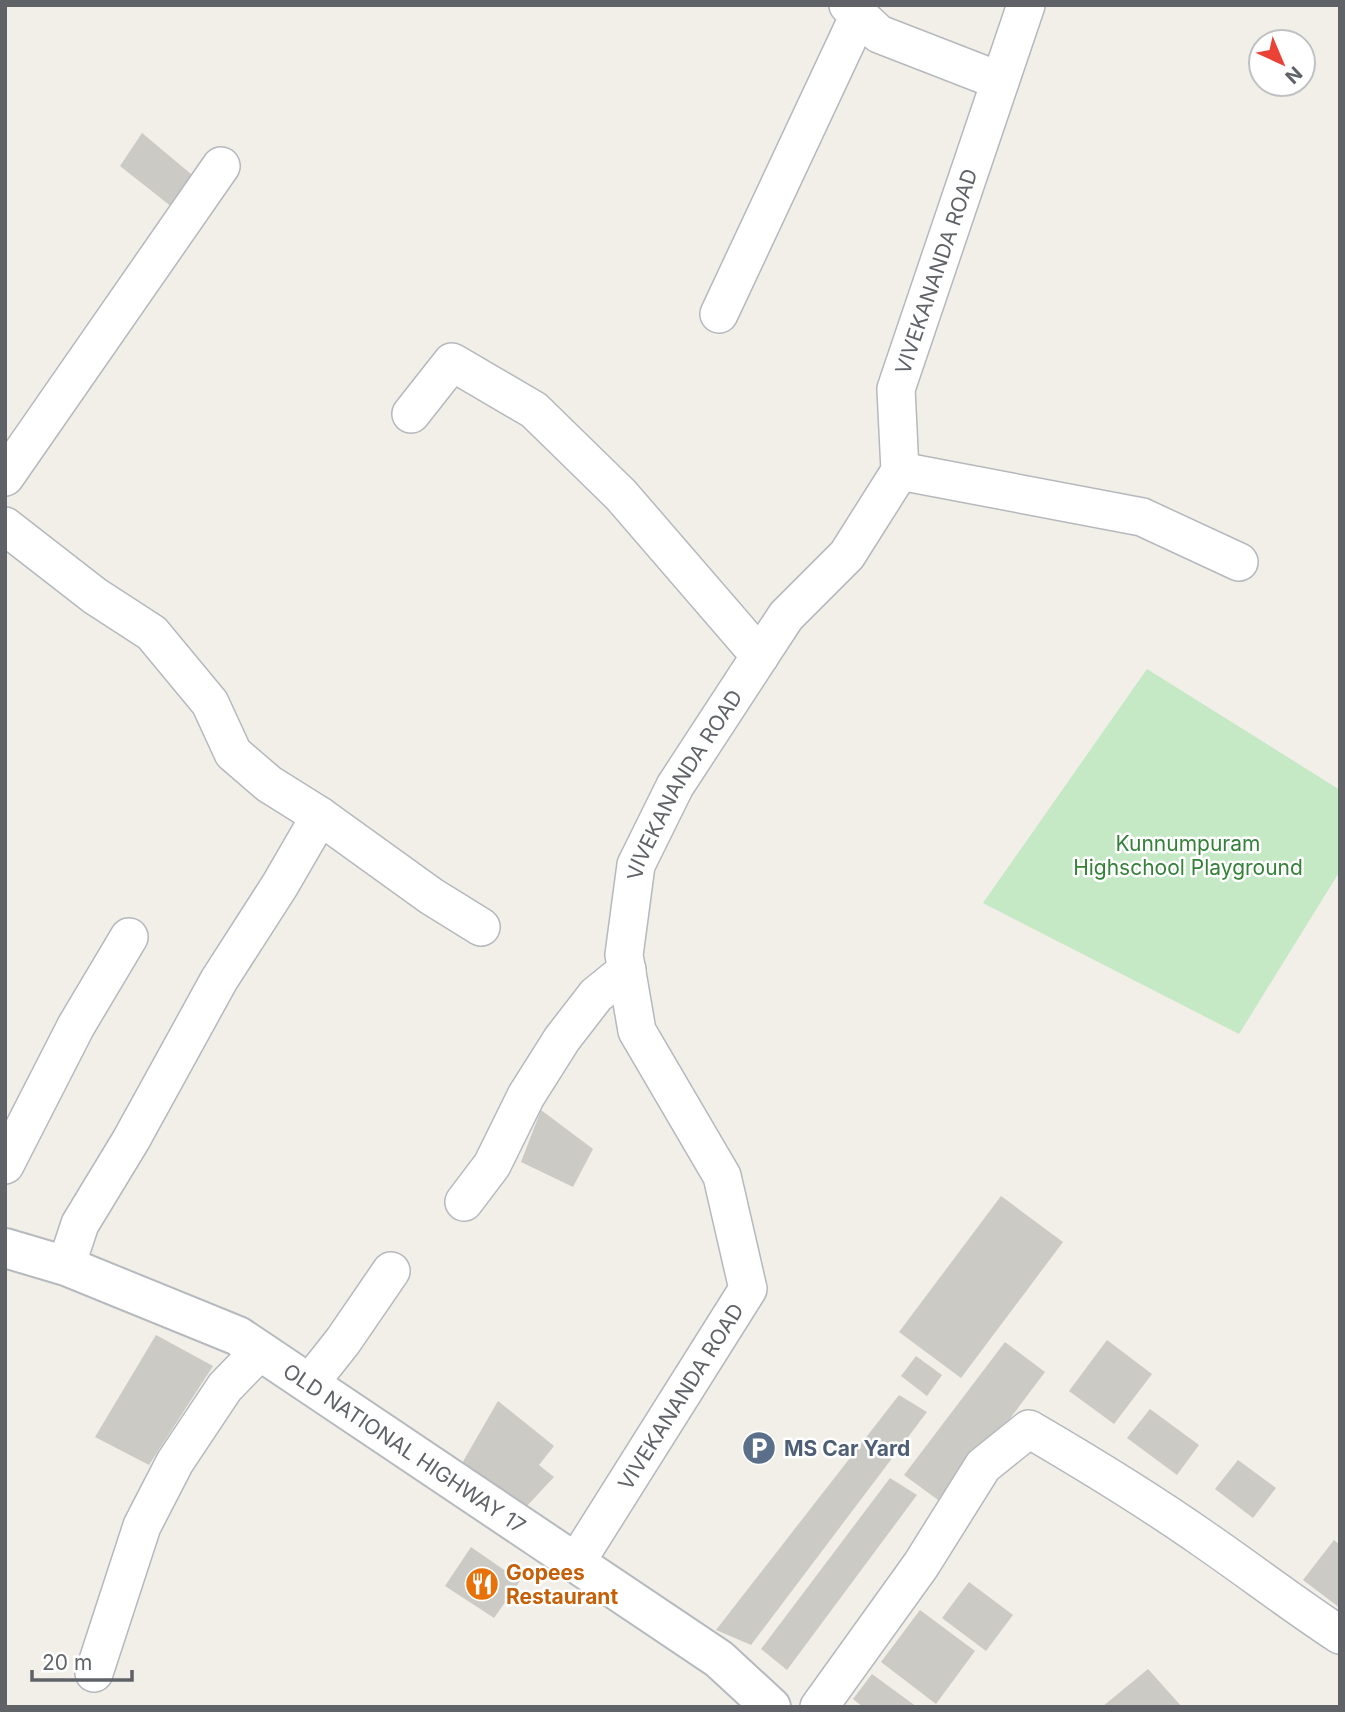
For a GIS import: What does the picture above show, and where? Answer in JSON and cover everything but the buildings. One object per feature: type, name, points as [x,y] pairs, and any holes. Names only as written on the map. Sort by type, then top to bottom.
[{"type":"street","name":"VIVEKANANDA ROAD","points":[[575,1564],[748,1289],[722,1176],[637,1031],[624,955],[636,865],[675,786],[786,617],[847,555],[900,471],[896,389],[1026,5]]},
{"type":"street","points":[[719,314],[853,10],[879,34],[1000,81]]},
{"type":"street","points":[[5,477],[221,166]]},
{"type":"street","points":[[411,414],[452,362],[534,410],[621,495],[760,656]]},
{"type":"street","points":[[900,471],[1142,517],[1239,562]]},
{"type":"street","points":[[5,526],[95,596],[152,633],[210,703],[233,753],[269,784],[320,816],[431,896],[481,927]]},
{"type":"street","points":[[66,1266],[80,1224],[131,1140],[219,980],[280,885],[320,816]]},
{"type":"street","points":[[5,1165],[76,1026],[129,937]]},
{"type":"street","points":[[464,1202],[492,1165],[526,1096],[562,1040],[596,995],[627,970]]},
{"type":"street","name":"OLD NATIONAL HIGHWAY 17","points":[[5,1248],[66,1266],[238,1336],[719,1659],[771,1707]]},
{"type":"street","points":[[309,1384],[343,1341],[391,1271]]},
{"type":"street","points":[[94,1673],[142,1526],[176,1462],[225,1387],[260,1351]]},
{"type":"street","points":[[818,1707],[921,1565],[983,1466],[1029,1429],[1205,1539],[1295,1606],[1340,1635]]},
{"type":"green space","name":"Kunnumpuram Highschool Playground","points":[[1147,669],[1340,790],[1340,871],[1239,1034],[983,903]]},
{"type":"place","name":"MS Car Yard","points":[[759,1448]]},
{"type":"place","name":"Gopees Restaurant","points":[[482,1584]]}]
